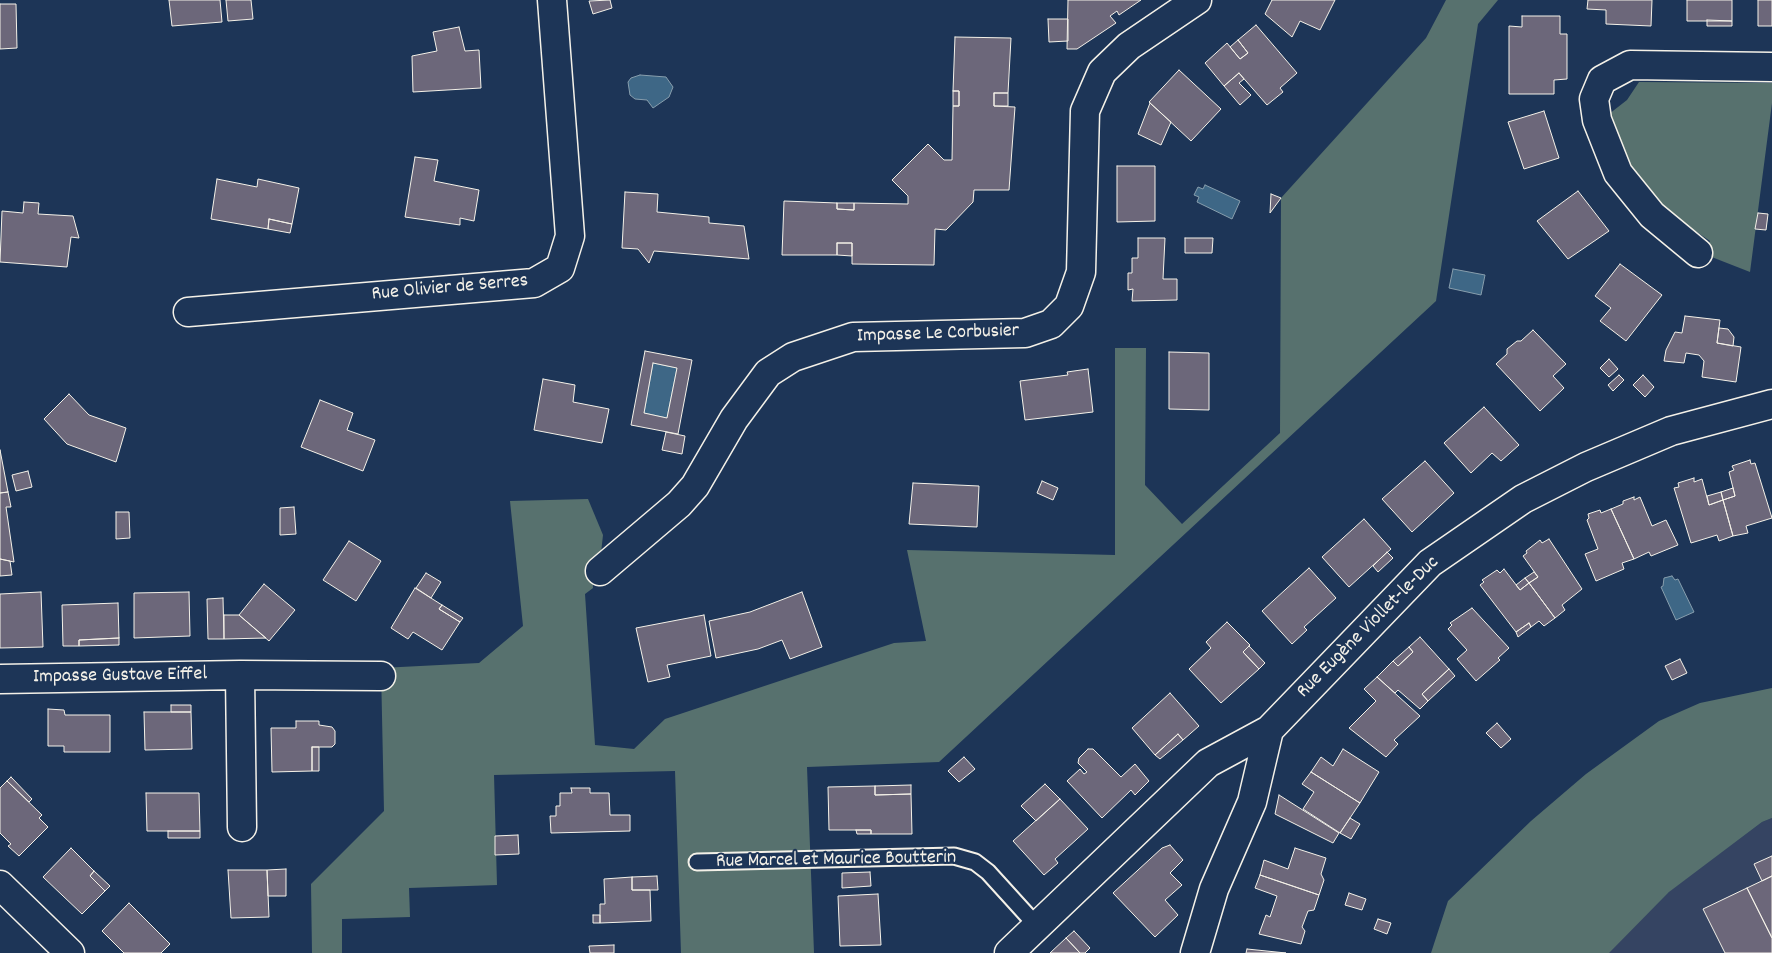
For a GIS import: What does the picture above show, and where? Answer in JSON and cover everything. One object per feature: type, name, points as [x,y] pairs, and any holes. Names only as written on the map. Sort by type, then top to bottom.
[{"type":"street","name":"Rue Olivier de Serres","points":[[188,312],[534,283],[560,268],[570,236],[552,0]]},
{"type":"street","name":"Impasse Le Corbusier","points":[[600,571],[679,504],[695,486],[734,419],[768,373],[793,357],[853,337],[1025,333],[1051,324],[1069,306],[1081,272],[1085,111],[1102,72],[1129,46],[1197,0]]},
{"type":"street","points":[[1698,253],[1652,215],[1618,173],[1597,120],[1594,99],[1602,80],[1630,65],[1772,67]]},
{"type":"street","name":"Rue Eugène Viollet-le-Duc","points":[[1269,730],[1430,563],[1523,499],[1586,467],[1671,431],[1772,404]]},
{"type":"street","points":[[240,675],[242,827]]},
{"type":"street","name":"Impasse Gustave Eiffel","points":[[0,679],[240,675],[381,676]]},
{"type":"street","points":[[1009,953],[1208,763],[1269,730]]},
{"type":"street","points":[[1194,953],[1214,889],[1252,802],[1269,730]]},
{"type":"street","points":[[0,885],[70,953]]},
{"type":"lane","name":"Rue Marcel et Maurice Boutterin","points":[[697,862],[954,856],[975,862],[988,872],[1037,926]]},
{"type":"shaded area","points":[[640,75],[666,77],[673,87],[669,97],[653,108],[647,100],[635,99],[630,95],[628,82],[631,78]]},
{"type":"shaded area","points":[[1205,185],[1240,201],[1232,219],[1197,202],[1199,197],[1194,195],[1198,187],[1203,189]]},
{"type":"shaded area","points":[[1453,269],[1485,275],[1481,295],[1449,288]]},
{"type":"shaded area","points":[[653,363],[677,368],[667,418],[644,413]]},
{"type":"shaded area","points":[[1672,576],[1675,580],[1678,579],[1694,612],[1676,620],[1661,587],[1663,586],[1664,578]]},
{"type":"shaded area","points":[[1772,818],[1772,953],[1608,953],[1671,890],[1762,822]]},
{"type":"green space","points":[[1446,0],[1498,0],[1478,24],[1436,301],[939,762],[807,767],[814,953],[681,953],[675,771],[494,775],[497,885],[409,888],[410,917],[342,919],[342,953],[312,953],[311,884],[384,811],[381,668],[479,663],[523,626],[510,501],[588,499],[603,535],[601,553],[592,567],[593,588],[585,594],[595,745],[634,749],[665,719],[894,643],[926,641],[907,550],[1115,555],[1115,348],[1146,348],[1145,485],[1182,524],[1280,433],[1281,198],[1426,38]]},
{"type":"green space","points":[[1639,82],[1772,83],[1772,103],[1750,272],[1704,254],[1710,241],[1672,215],[1647,188],[1630,164],[1609,114],[1627,100]]},
{"type":"green space","points":[[1772,688],[1772,818],[1762,822],[1669,892],[1609,953],[1431,953],[1448,901],[1531,821],[1586,774],[1659,721],[1700,703]]},
{"type":"building","points":[[169,0],[220,0],[222,22],[172,26]]},
{"type":"building","points":[[226,0],[251,0],[253,19],[228,21]]},
{"type":"building","points":[[610,0],[612,8],[593,14],[589,1]]},
{"type":"building","points":[[1068,0],[1141,0],[1119,15],[1117,11],[1110,16],[1116,23],[1077,49],[1067,49]]},
{"type":"building","points":[[1272,0],[1335,0],[1320,30],[1300,21],[1292,37],[1265,14]]},
{"type":"building","points":[[1588,0],[1652,0],[1651,26],[1606,24],[1606,10],[1587,9]]},
{"type":"building","points":[[1687,0],[1732,0],[1732,21],[1687,21]]},
{"type":"building","points":[[1758,0],[1772,0],[1772,26],[1758,26]]},
{"type":"building","points":[[0,4],[16,4],[17,48],[0,49]]},
{"type":"building","points":[[1522,16],[1560,16],[1560,34],[1567,34],[1567,79],[1554,80],[1554,94],[1509,94],[1509,26],[1522,27]]},
{"type":"building","points":[[1048,19],[1068,19],[1068,41],[1049,42]]},
{"type":"building","points":[[1707,20],[1732,21],[1732,26],[1707,26]]},
{"type":"building","points":[[1256,25],[1297,73],[1280,88],[1283,92],[1267,105],[1239,73],[1224,86],[1205,63],[1227,43],[1240,59],[1248,53],[1238,40]]},
{"type":"building","points":[[459,27],[465,51],[479,50],[481,88],[413,92],[412,56],[437,51],[433,32]]},
{"type":"building","points":[[955,37],[1011,38],[1008,93],[994,93],[994,106],[1015,107],[1009,190],[974,190],[973,202],[946,230],[935,229],[934,265],[852,264],[852,243],[837,243],[837,255],[782,255],[784,201],[837,203],[837,209],[854,210],[854,203],[908,204],[908,196],[892,180],[928,144],[944,160],[952,160],[953,106],[959,106],[959,91],[953,91]]},
{"type":"building","points":[[1238,40],[1248,53],[1240,59],[1230,47]]},
{"type":"building","points":[[1179,70],[1221,109],[1191,141],[1149,102]]},
{"type":"building","points":[[1239,73],[1244,79],[1239,83],[1251,95],[1240,105],[1224,86]]},
{"type":"building","points":[[953,91],[959,91],[959,106],[953,106]]},
{"type":"building","points":[[994,93],[1008,93],[1008,106],[994,106]]},
{"type":"building","points":[[1150,103],[1171,122],[1161,145],[1138,134]]},
{"type":"building","points":[[1544,111],[1559,158],[1524,169],[1508,122]]},
{"type":"building","points":[[415,157],[438,160],[434,181],[479,190],[474,221],[460,218],[460,225],[405,217]]},
{"type":"building","points":[[1117,166],[1155,166],[1155,221],[1117,222]]},
{"type":"building","points":[[217,179],[257,187],[258,179],[299,188],[292,224],[269,219],[268,229],[211,219]]},
{"type":"building","points":[[1578,191],[1609,231],[1568,259],[1537,221]]},
{"type":"building","points":[[625,192],[658,194],[657,212],[709,217],[709,223],[744,226],[749,259],[654,251],[649,263],[638,249],[622,248]]},
{"type":"building","points":[[1271,194],[1281,198],[1270,213]]},
{"type":"building","points":[[24,202],[39,203],[38,214],[73,216],[79,238],[71,237],[67,267],[0,262],[2,211],[23,213]]},
{"type":"building","points":[[837,203],[854,203],[854,210],[837,209]]},
{"type":"building","points":[[1758,213],[1768,214],[1766,230],[1755,229]]},
{"type":"building","points":[[269,219],[292,224],[290,233],[268,229]]},
{"type":"building","points":[[1138,238],[1165,238],[1163,279],[1177,279],[1177,300],[1132,301],[1133,289],[1128,290],[1128,273],[1132,273],[1132,258],[1138,258]]},
{"type":"building","points":[[1185,238],[1213,238],[1212,253],[1185,253]]},
{"type":"building","points":[[837,243],[852,243],[852,256],[837,255]]},
{"type":"building","points":[[1620,264],[1662,295],[1626,341],[1600,321],[1611,308],[1595,296]]},
{"type":"building","points":[[1685,316],[1720,320],[1717,343],[1741,347],[1736,382],[1702,377],[1704,361],[1699,355],[1686,353],[1684,363],[1664,361],[1666,350],[1675,332],[1682,333]]},
{"type":"building","points":[[1719,328],[1728,329],[1734,337],[1733,346],[1717,343]]},
{"type":"building","points":[[1533,330],[1566,364],[1553,376],[1564,388],[1540,411],[1496,364],[1507,354],[1507,349],[1517,341],[1521,341]]},
{"type":"building","points":[[645,351],[692,360],[678,434],[631,425]],"holes":[[[653,363],[677,368],[667,418],[644,413]]]},
{"type":"building","points":[[1169,352],[1209,353],[1209,410],[1169,409]]},
{"type":"building","points":[[1609,359],[1618,369],[1609,377],[1600,368]]},
{"type":"building","points":[[1088,369],[1093,412],[1025,420],[1020,381],[1068,375],[1067,372]]},
{"type":"building","points":[[1619,375],[1624,380],[1613,391],[1608,385]]},
{"type":"building","points":[[1643,375],[1654,387],[1645,397],[1633,385]]},
{"type":"building","points":[[543,379],[575,385],[573,402],[609,409],[602,443],[534,430]]},
{"type":"building","points":[[69,394],[89,415],[126,428],[116,462],[67,444],[44,419]]},
{"type":"building","points":[[320,400],[353,413],[347,430],[375,440],[363,471],[301,447]]},
{"type":"building","points":[[1484,407],[1519,445],[1501,461],[1492,453],[1471,473],[1444,443]]},
{"type":"building","points":[[666,432],[685,436],[682,454],[662,450]]},
{"type":"building","points":[[0,450],[8,492],[0,493]]},
{"type":"building","points":[[1750,460],[1751,464],[1755,463],[1772,518],[1746,526],[1748,533],[1733,536],[1723,500],[1735,496],[1729,472],[1734,470],[1732,466]]},
{"type":"building","points":[[1425,461],[1454,493],[1412,532],[1382,499]]},
{"type":"building","points":[[28,471],[32,487],[16,491],[12,475]]},
{"type":"building","points":[[1694,478],[1694,482],[1702,479],[1709,505],[1723,500],[1733,536],[1719,541],[1717,535],[1691,543],[1674,488],[1679,487],[1678,483]]},
{"type":"building","points":[[1042,481],[1058,488],[1053,500],[1037,493]]},
{"type":"building","points":[[913,483],[979,486],[977,527],[909,524]]},
{"type":"building","points":[[1733,488],[1735,496],[1723,500],[1721,492]]},
{"type":"building","points":[[8,492],[11,507],[6,507],[14,562],[0,559],[0,493]]},
{"type":"building","points":[[1721,492],[1723,500],[1709,505],[1707,496]]},
{"type":"building","points":[[1634,497],[1634,500],[1640,497],[1652,526],[1666,520],[1678,545],[1651,556],[1649,552],[1634,559],[1611,509],[1623,504],[1623,501]]},
{"type":"building","points":[[294,507],[296,534],[280,535],[280,508]]},
{"type":"building","points":[[1611,509],[1634,559],[1622,563],[1624,569],[1596,581],[1585,554],[1598,549],[1587,520],[1589,518],[1588,514],[1600,510],[1601,513]]},
{"type":"building","points":[[116,512],[129,512],[130,538],[116,539]]},
{"type":"building","points":[[1364,519],[1391,549],[1349,587],[1322,557]]},
{"type":"building","points":[[1549,539],[1582,589],[1562,605],[1565,610],[1555,618],[1529,583],[1538,577],[1523,556],[1527,553],[1526,551],[1540,540],[1542,543]]},
{"type":"building","points":[[349,541],[381,561],[356,601],[323,580]]},
{"type":"building","points":[[1387,552],[1393,558],[1378,572],[1373,566]]},
{"type":"building","points":[[0,559],[10,561],[12,575],[0,576]]},
{"type":"building","points":[[1309,568],[1336,598],[1304,627],[1307,630],[1292,644],[1262,611]]},
{"type":"building","points":[[1504,569],[1520,590],[1529,583],[1555,618],[1544,626],[1539,621],[1531,627],[1529,623],[1516,632],[1480,585],[1484,582],[1482,580],[1497,570],[1500,573]]},
{"type":"building","points":[[1534,572],[1538,577],[1529,583],[1525,578]]},
{"type":"building","points":[[426,573],[441,582],[431,598],[416,588]]},
{"type":"building","points":[[1525,578],[1529,583],[1520,590],[1516,585]]},
{"type":"building","points":[[264,584],[295,610],[269,641],[239,615]]},
{"type":"building","points":[[415,588],[442,605],[439,609],[460,622],[442,650],[413,632],[408,639],[391,628]]},
{"type":"building","points":[[41,592],[43,647],[0,648],[0,594]]},
{"type":"building","points":[[189,592],[190,636],[134,638],[134,593]]},
{"type":"building","points":[[802,592],[822,647],[790,659],[782,640],[758,649],[716,658],[709,621],[750,612]]},
{"type":"building","points":[[223,598],[224,639],[208,639],[207,599]]},
{"type":"building","points":[[118,603],[119,638],[79,640],[79,646],[63,646],[62,605]]},
{"type":"building","points":[[442,605],[463,618],[460,622],[439,609]]},
{"type":"building","points":[[1472,608],[1509,648],[1498,658],[1500,660],[1476,681],[1457,659],[1467,650],[1448,629],[1452,625],[1450,623]]},
{"type":"building","points":[[224,615],[239,615],[266,638],[224,639]]},
{"type":"building","points":[[704,615],[711,656],[667,665],[670,677],[648,682],[636,628]]},
{"type":"building","points":[[1227,622],[1250,645],[1243,652],[1259,669],[1221,703],[1189,669],[1211,648],[1206,642]]},
{"type":"building","points":[[1529,623],[1531,627],[1518,637],[1516,632]]},
{"type":"building","points":[[1420,637],[1449,669],[1422,694],[1428,701],[1420,709],[1398,690],[1395,693],[1377,677],[1393,661],[1398,666],[1413,652],[1409,647]]},
{"type":"building","points":[[119,638],[119,645],[79,646],[79,640]]},
{"type":"building","points":[[1249,646],[1265,663],[1259,669],[1243,652]]},
{"type":"building","points":[[1409,647],[1413,652],[1398,666],[1393,661]]},
{"type":"building","points":[[1680,659],[1687,673],[1672,680],[1665,666]]},
{"type":"building","points":[[1449,669],[1455,676],[1428,701],[1422,694]]},
{"type":"building","points":[[1377,677],[1420,716],[1394,740],[1398,744],[1386,757],[1349,728],[1376,701],[1364,689]]},
{"type":"building","points":[[1170,693],[1199,726],[1183,740],[1178,734],[1155,755],[1132,728]]},
{"type":"building","points":[[171,705],[191,705],[191,712],[171,712]]},
{"type":"building","points":[[48,709],[64,710],[65,715],[110,715],[110,752],[64,752],[64,746],[48,746]]},
{"type":"building","points":[[144,712],[191,712],[192,749],[145,750]]},
{"type":"building","points":[[296,721],[319,721],[319,725],[332,727],[335,731],[335,744],[332,747],[312,747],[312,771],[272,772],[271,728],[296,728]]},
{"type":"building","points":[[1497,723],[1511,739],[1501,748],[1486,733]]},
{"type":"building","points":[[1178,734],[1183,740],[1160,759],[1155,755]]},
{"type":"building","points":[[312,747],[319,747],[319,771],[312,771]]},
{"type":"building","points":[[1088,749],[1093,749],[1121,777],[1135,764],[1149,781],[1135,795],[1131,790],[1102,818],[1067,781],[1080,769],[1084,774],[1087,772],[1078,763],[1079,758]]},
{"type":"building","points":[[1343,749],[1379,772],[1360,803],[1311,772],[1321,757],[1333,766]]},
{"type":"building","points":[[964,757],[975,769],[959,782],[948,771]]},
{"type":"building","points":[[1311,772],[1360,803],[1340,833],[1303,809],[1314,792],[1302,784]]},
{"type":"building","points":[[11,777],[32,799],[29,802],[7,781]]},
{"type":"building","points":[[7,781],[42,815],[39,818],[48,827],[19,856],[8,846],[11,844],[0,833],[0,788]]},
{"type":"building","points":[[1045,784],[1060,799],[1036,821],[1021,806]]},
{"type":"building","points":[[911,785],[911,794],[875,795],[875,786]]},
{"type":"building","points":[[875,786],[875,795],[911,794],[912,834],[871,834],[871,830],[829,830],[828,787]]},
{"type":"building","points":[[571,788],[590,788],[590,793],[609,793],[610,815],[630,815],[630,831],[551,833],[550,816],[556,816],[556,806],[560,806],[560,793],[572,793]]},
{"type":"building","points":[[146,793],[199,793],[200,831],[147,831]]},
{"type":"building","points":[[1279,795],[1339,833],[1333,843],[1275,814]]},
{"type":"building","points":[[1060,799],[1088,829],[1055,859],[1058,863],[1044,875],[1013,841]]},
{"type":"building","points":[[1350,818],[1360,824],[1351,839],[1340,833]]},
{"type":"building","points":[[856,830],[871,830],[871,834],[857,834]]},
{"type":"building","points":[[168,831],[200,831],[200,838],[168,838]]},
{"type":"building","points":[[518,835],[519,854],[495,855],[495,836]]},
{"type":"building","points":[[1170,845],[1183,860],[1170,873],[1182,885],[1165,900],[1178,915],[1155,937],[1113,893],[1162,848]]},
{"type":"building","points":[[71,848],[94,871],[90,876],[105,891],[82,914],[43,877]]},
{"type":"building","points":[[1295,848],[1326,858],[1321,874],[1324,880],[1319,895],[1260,875],[1264,860],[1288,869]]},
{"type":"building","points":[[1772,856],[1772,876],[1762,881],[1754,864]]},
{"type":"building","points":[[286,869],[286,896],[268,896],[267,870]]},
{"type":"building","points":[[228,870],[267,870],[269,917],[231,918]]},
{"type":"building","points":[[94,871],[110,886],[105,891],[90,876]]},
{"type":"building","points":[[870,872],[871,886],[842,888],[842,873]]},
{"type":"building","points":[[1260,875],[1319,895],[1314,910],[1308,911],[1302,927],[1305,931],[1301,944],[1259,934],[1266,915],[1270,917],[1277,896],[1255,888]]},
{"type":"building","points":[[657,876],[658,890],[632,890],[632,877]]},
{"type":"building","points":[[1772,876],[1772,938],[1747,888]]},
{"type":"building","points":[[632,877],[632,890],[650,890],[651,921],[600,923],[600,904],[605,904],[604,879]]},
{"type":"building","points":[[1747,888],[1772,938],[1772,953],[1725,953],[1703,909]]},
{"type":"building","points":[[1349,893],[1366,899],[1362,910],[1345,905]]},
{"type":"building","points":[[878,894],[881,945],[840,946],[838,896]]},
{"type":"building","points":[[129,903],[170,944],[161,953],[124,953],[102,931]]},
{"type":"building","points":[[593,915],[600,915],[600,923],[593,923]]},
{"type":"building","points":[[1378,919],[1391,923],[1387,934],[1374,929]]},
{"type":"building","points":[[1074,931],[1090,948],[1085,953],[1080,953],[1066,938]]},
{"type":"building","points":[[1066,938],[1080,953],[1050,953]]},
{"type":"building","points":[[614,945],[614,953],[590,953],[589,946]]},
{"type":"building","points":[[1247,949],[1286,953],[1246,953]]}]
